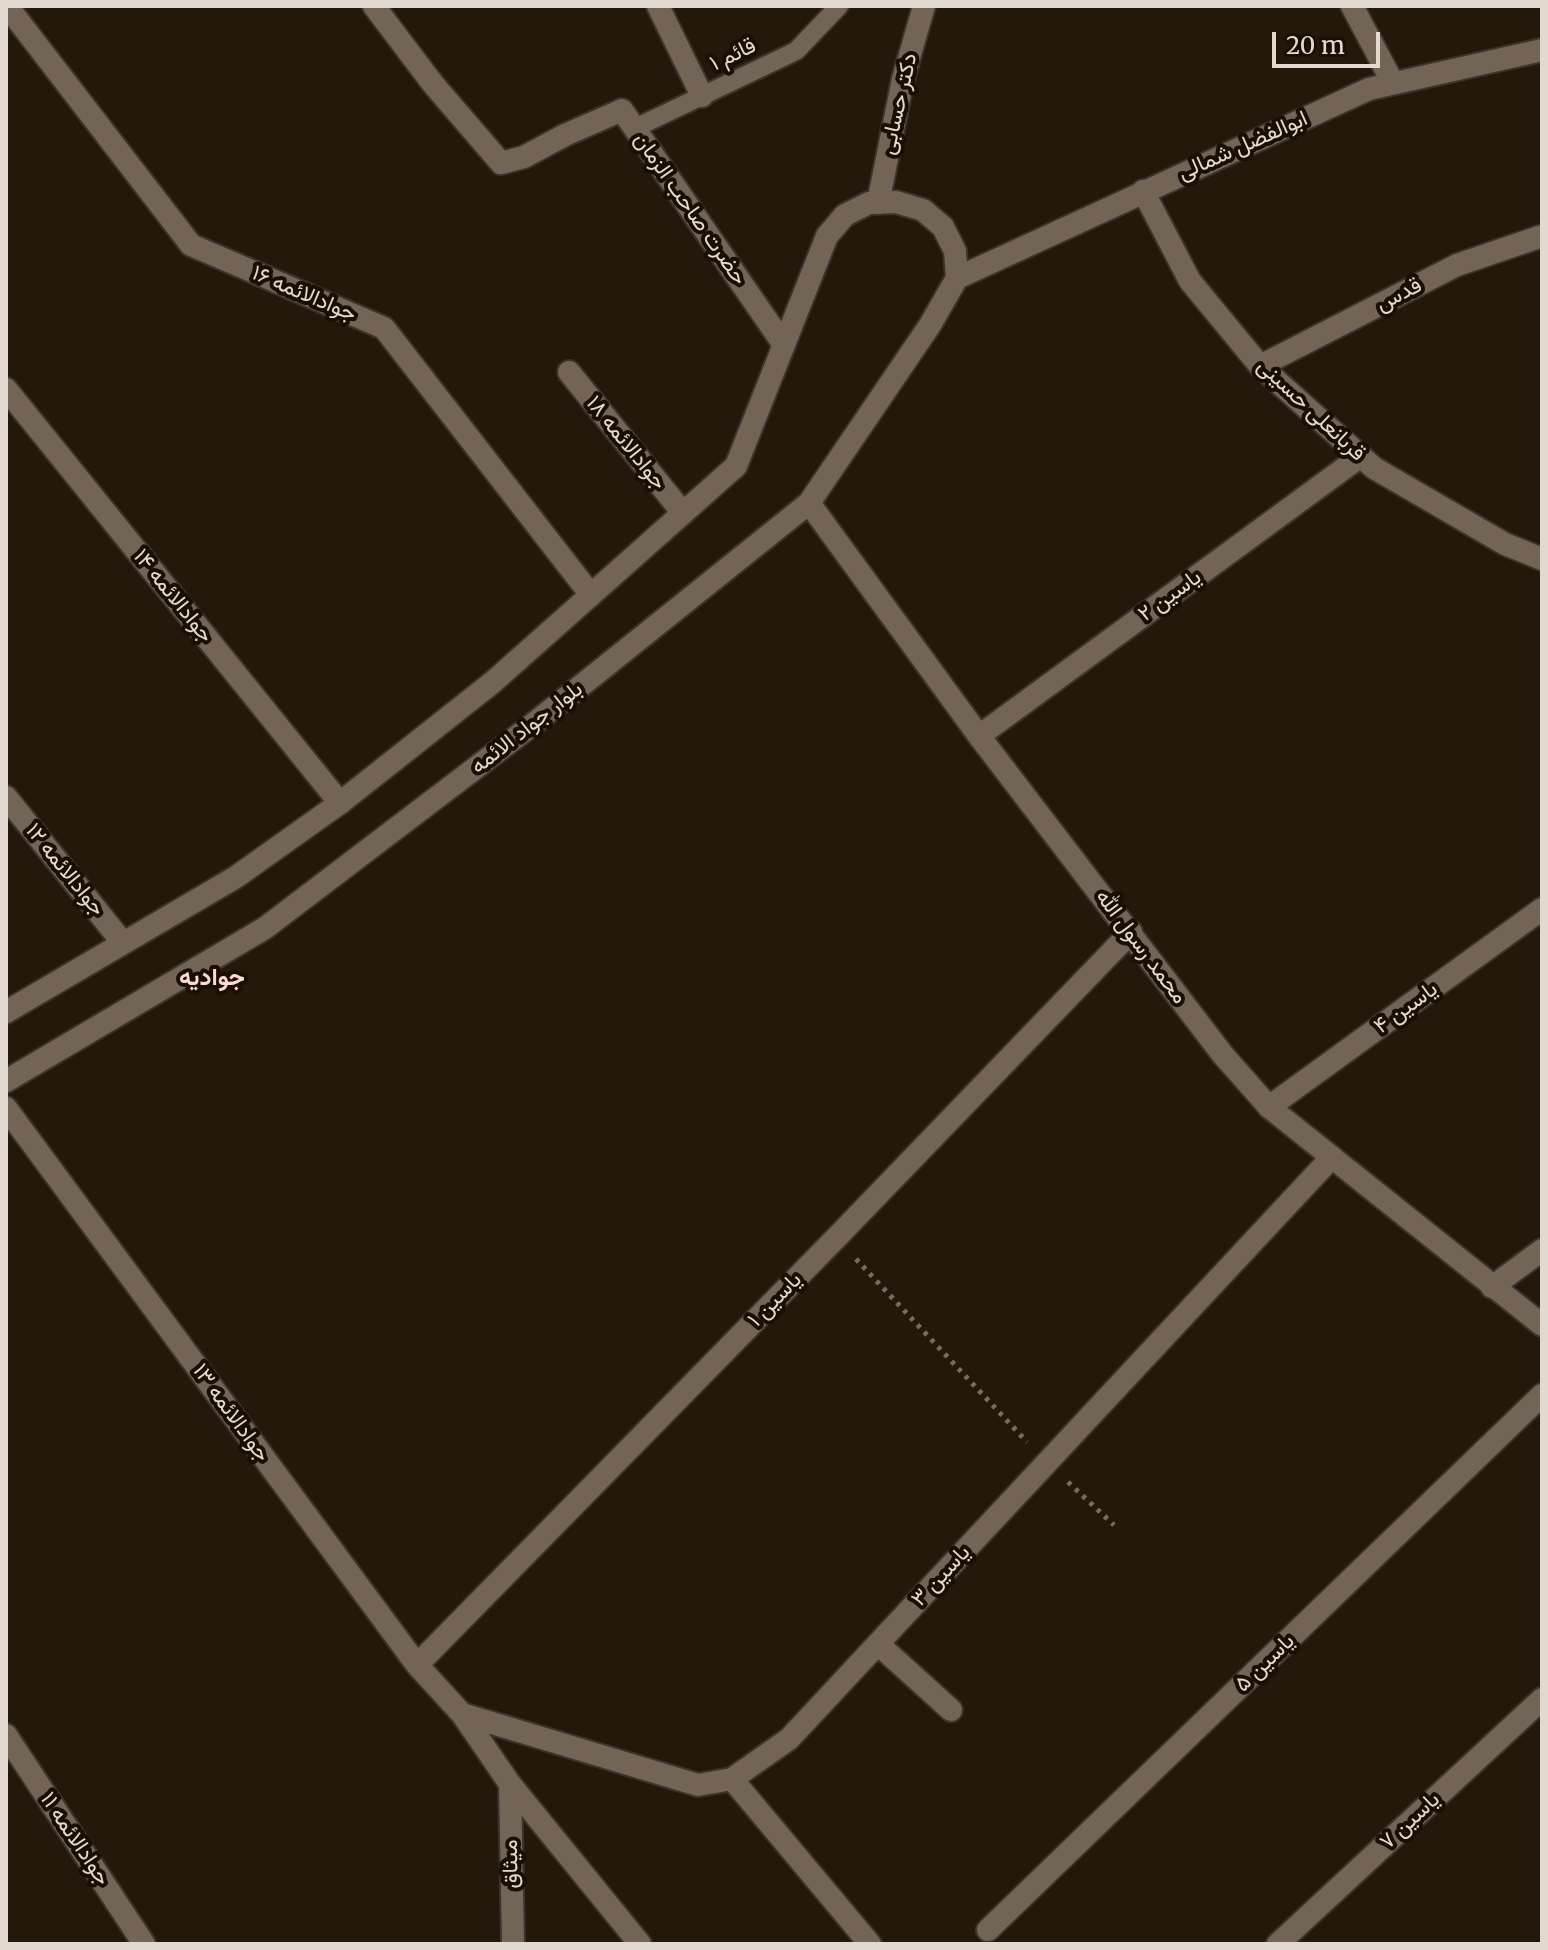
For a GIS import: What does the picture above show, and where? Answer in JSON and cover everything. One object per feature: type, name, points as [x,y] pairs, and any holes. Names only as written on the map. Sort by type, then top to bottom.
[{"type":"street","name":"جوادالائمه ۱۶","points":[[7,6],[191,245],[384,328],[591,595]]},
{"type":"street","name":"حضرت صاحب الزمان","points":[[374,6],[433,84],[501,163],[524,157],[622,110],[784,345]]},
{"type":"street","points":[[658,6],[702,96]]},
{"type":"street","name":"دکتر حسابی","points":[[878,203],[903,79],[924,6]]},
{"type":"street","points":[[1352,6],[1393,83]]},
{"type":"street","name":"ابوالفضل شمالی","points":[[957,278],[1369,89],[1542,50]]},
{"type":"street","name":"قربانعلی حسینی","points":[[1143,191],[1190,281],[1260,366],[1374,468],[1505,544],[1542,559]]},
{"type":"street","points":[[6,1012],[236,877],[340,803],[493,682],[736,466],[827,236],[845,215],[869,203],[896,202],[923,210],[943,227],[955,251],[957,278]]},
{"type":"street","name":"قدس","points":[[1260,366],[1457,265],[1542,236]]},
{"type":"street","name":"بلوار جواد الائمه","points":[[6,1081],[265,928],[532,725],[809,503],[930,325],[957,278]]},
{"type":"street","name":"جوادالائمه ۱۸","points":[[569,372],[683,513]]},
{"type":"street","name":"جوادالائمه ۱۴","points":[[6,389],[340,803]]},
{"type":"street","name":"یاسین ۲","points":[[979,736],[1361,456]]},
{"type":"street","name":"محمد رسول الله","points":[[809,503],[979,736],[1223,1055],[1269,1107],[1542,1325]]},
{"type":"street","name":"جوادالائمه ۱۲","points":[[6,797],[123,943]]},
{"type":"street","name":"یاسین ۴","points":[[1269,1107],[1542,909]]},
{"type":"street","name":"یاسین ۱","points":[[417,1665],[1131,932]]},
{"type":"street","name":"جوادالائمه ۱۳","points":[[6,1108],[417,1665],[462,1714],[510,1784],[640,1944]]},
{"type":"street","name":"یاسین ۳","points":[[462,1714],[698,1785],[732,1779],[789,1739],[1332,1157]]},
{"type":"street","points":[[1492,1287],[1542,1250]]},
{"type":"street","name":"یاسین ۵","points":[[988,1930],[1542,1395]]},
{"type":"street","points":[[878,1644],[951,1710]]},
{"type":"street","name":"یاسین ۷","points":[[1278,1944],[1542,1699]]},
{"type":"street","name":"جوادالائمه ۱۱","points":[[6,1735],[144,1944]]},
{"type":"street","points":[[732,1779],[870,1944]]},
{"type":"street","name":"میثاق","points":[[510,1784],[513,1944]]},
{"type":"lane","name":"قائم ۱","points":[[635,128],[796,51],[831,9]]},
{"type":"path","points":[[837,1237],[1046,1461],[1114,1525]]},
{"type":"district","name":"جوادیه","points":[[212,978]]}]
